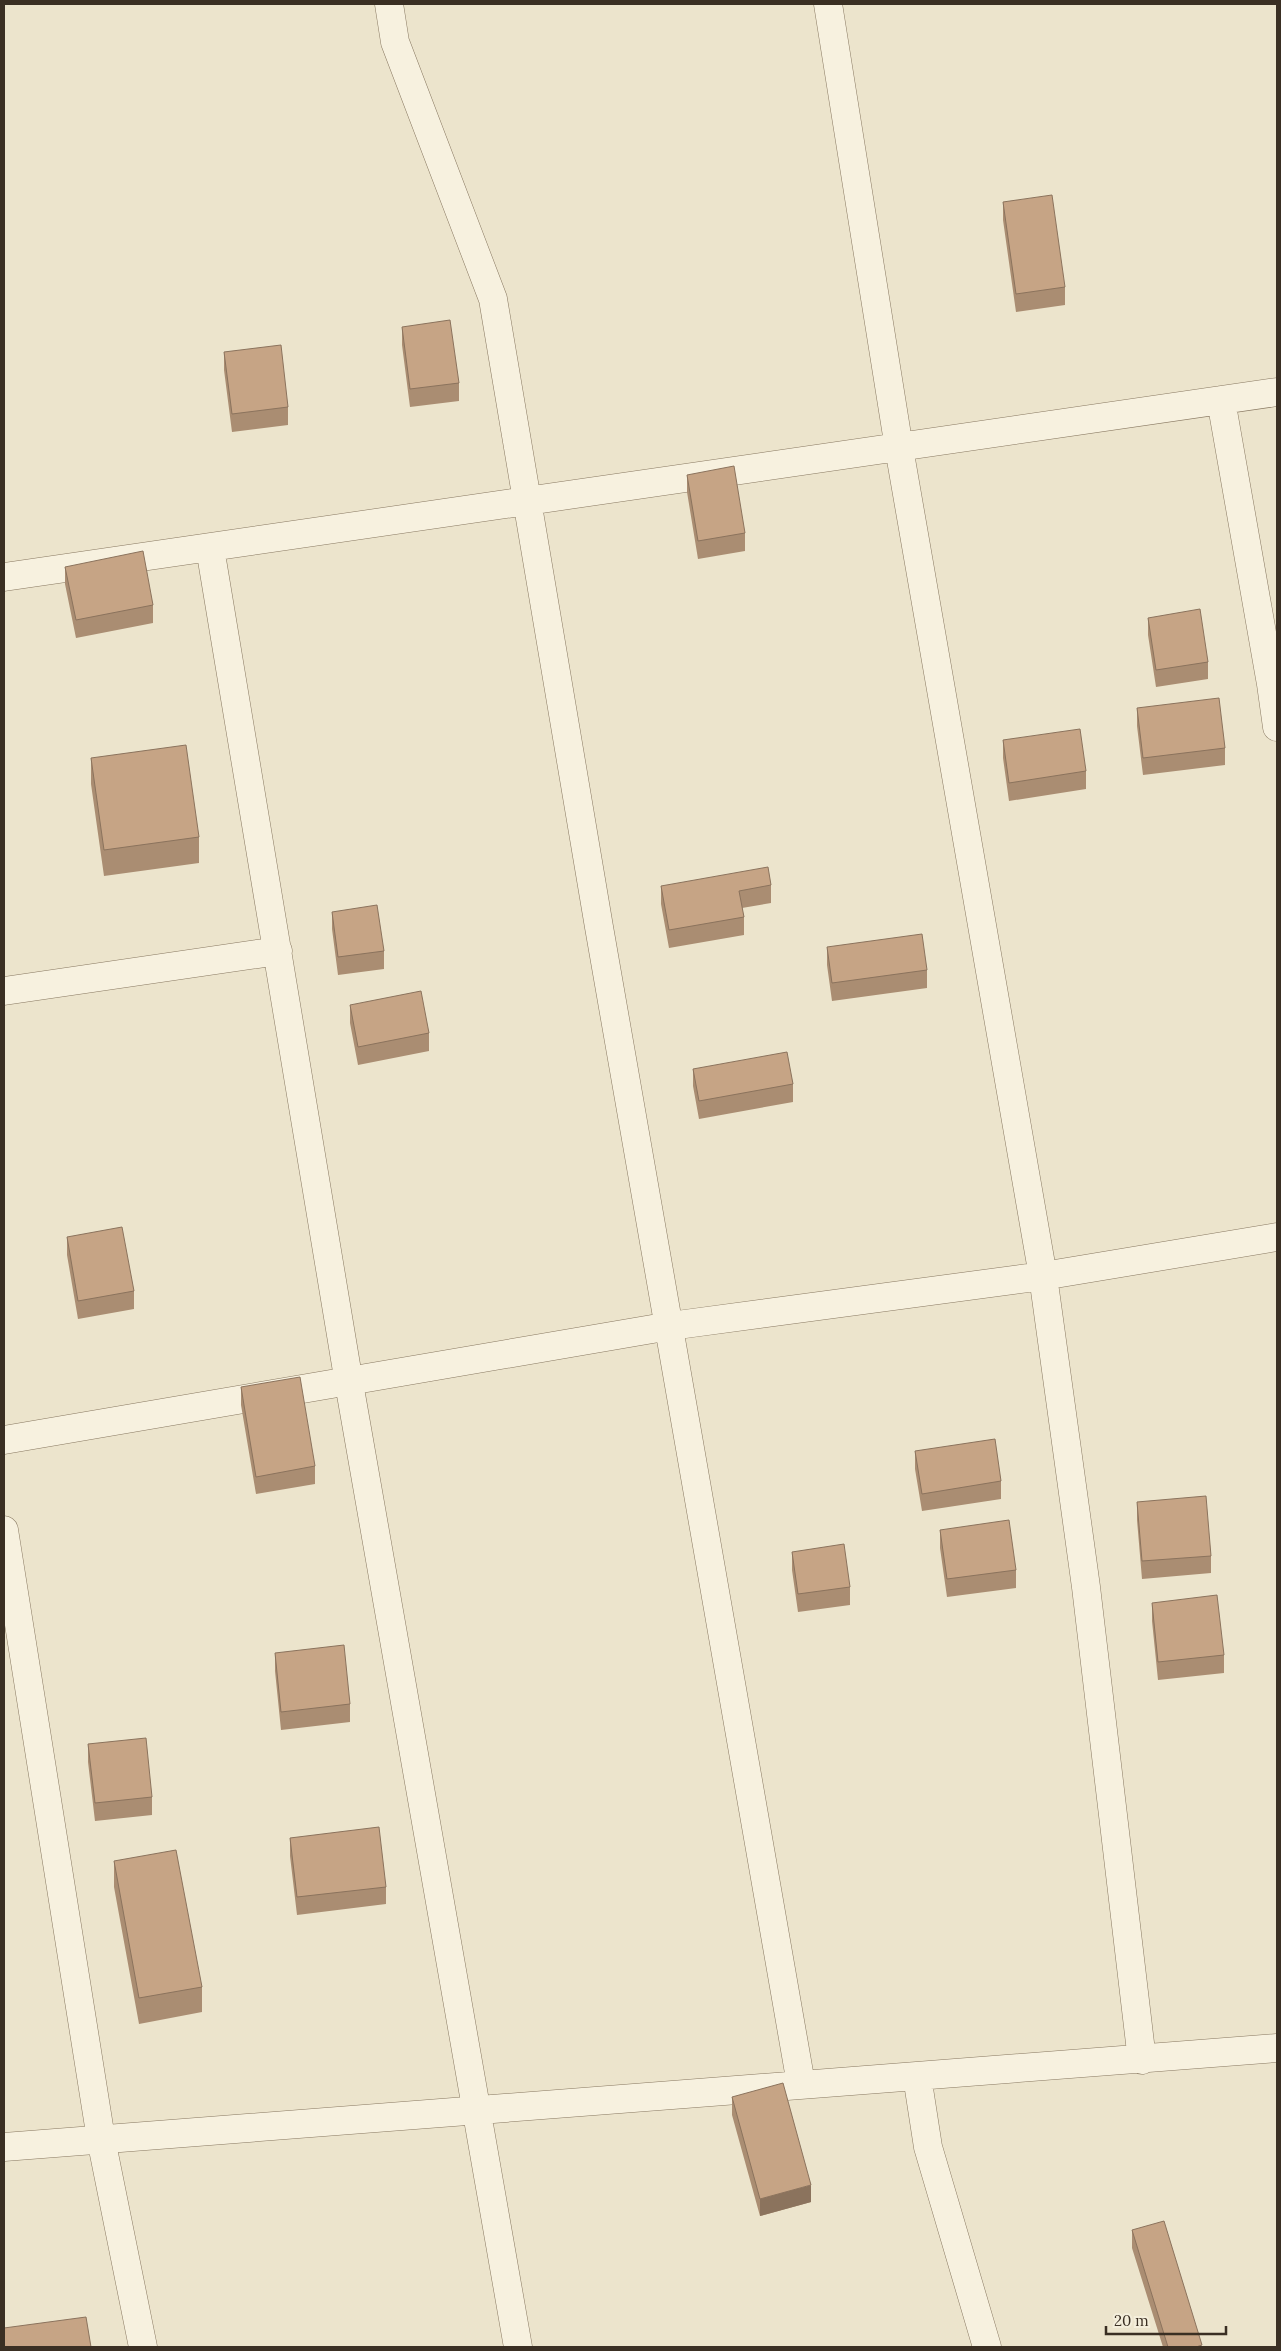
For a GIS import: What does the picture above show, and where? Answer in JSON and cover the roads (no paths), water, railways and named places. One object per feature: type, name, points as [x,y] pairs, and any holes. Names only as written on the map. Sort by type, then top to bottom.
[{"type":"street","points":[[389,4],[394,42],[493,299],[529,500],[601,937],[801,2084]]},
{"type":"street","points":[[828,4],[899,448],[1043,1276],[1087,1597],[1142,2060]]},
{"type":"street","points":[[4,577],[1277,392]]},
{"type":"street","points":[[1221,400],[1272,684],[1277,727]]},
{"type":"street","points":[[210,548],[349,1383],[518,2347]]},
{"type":"street","points":[[4,991],[278,951]]},
{"type":"street","points":[[4,1440],[349,1383],[670,1326],[1043,1276],[1277,1237]]},
{"type":"street","points":[[4,1530],[100,2139],[143,2347]]},
{"type":"street","points":[[4,2147],[477,2112],[801,2084],[1142,2060],[1277,2048]]},
{"type":"street","points":[[917,2076],[928,2147],[987,2347]]}]
